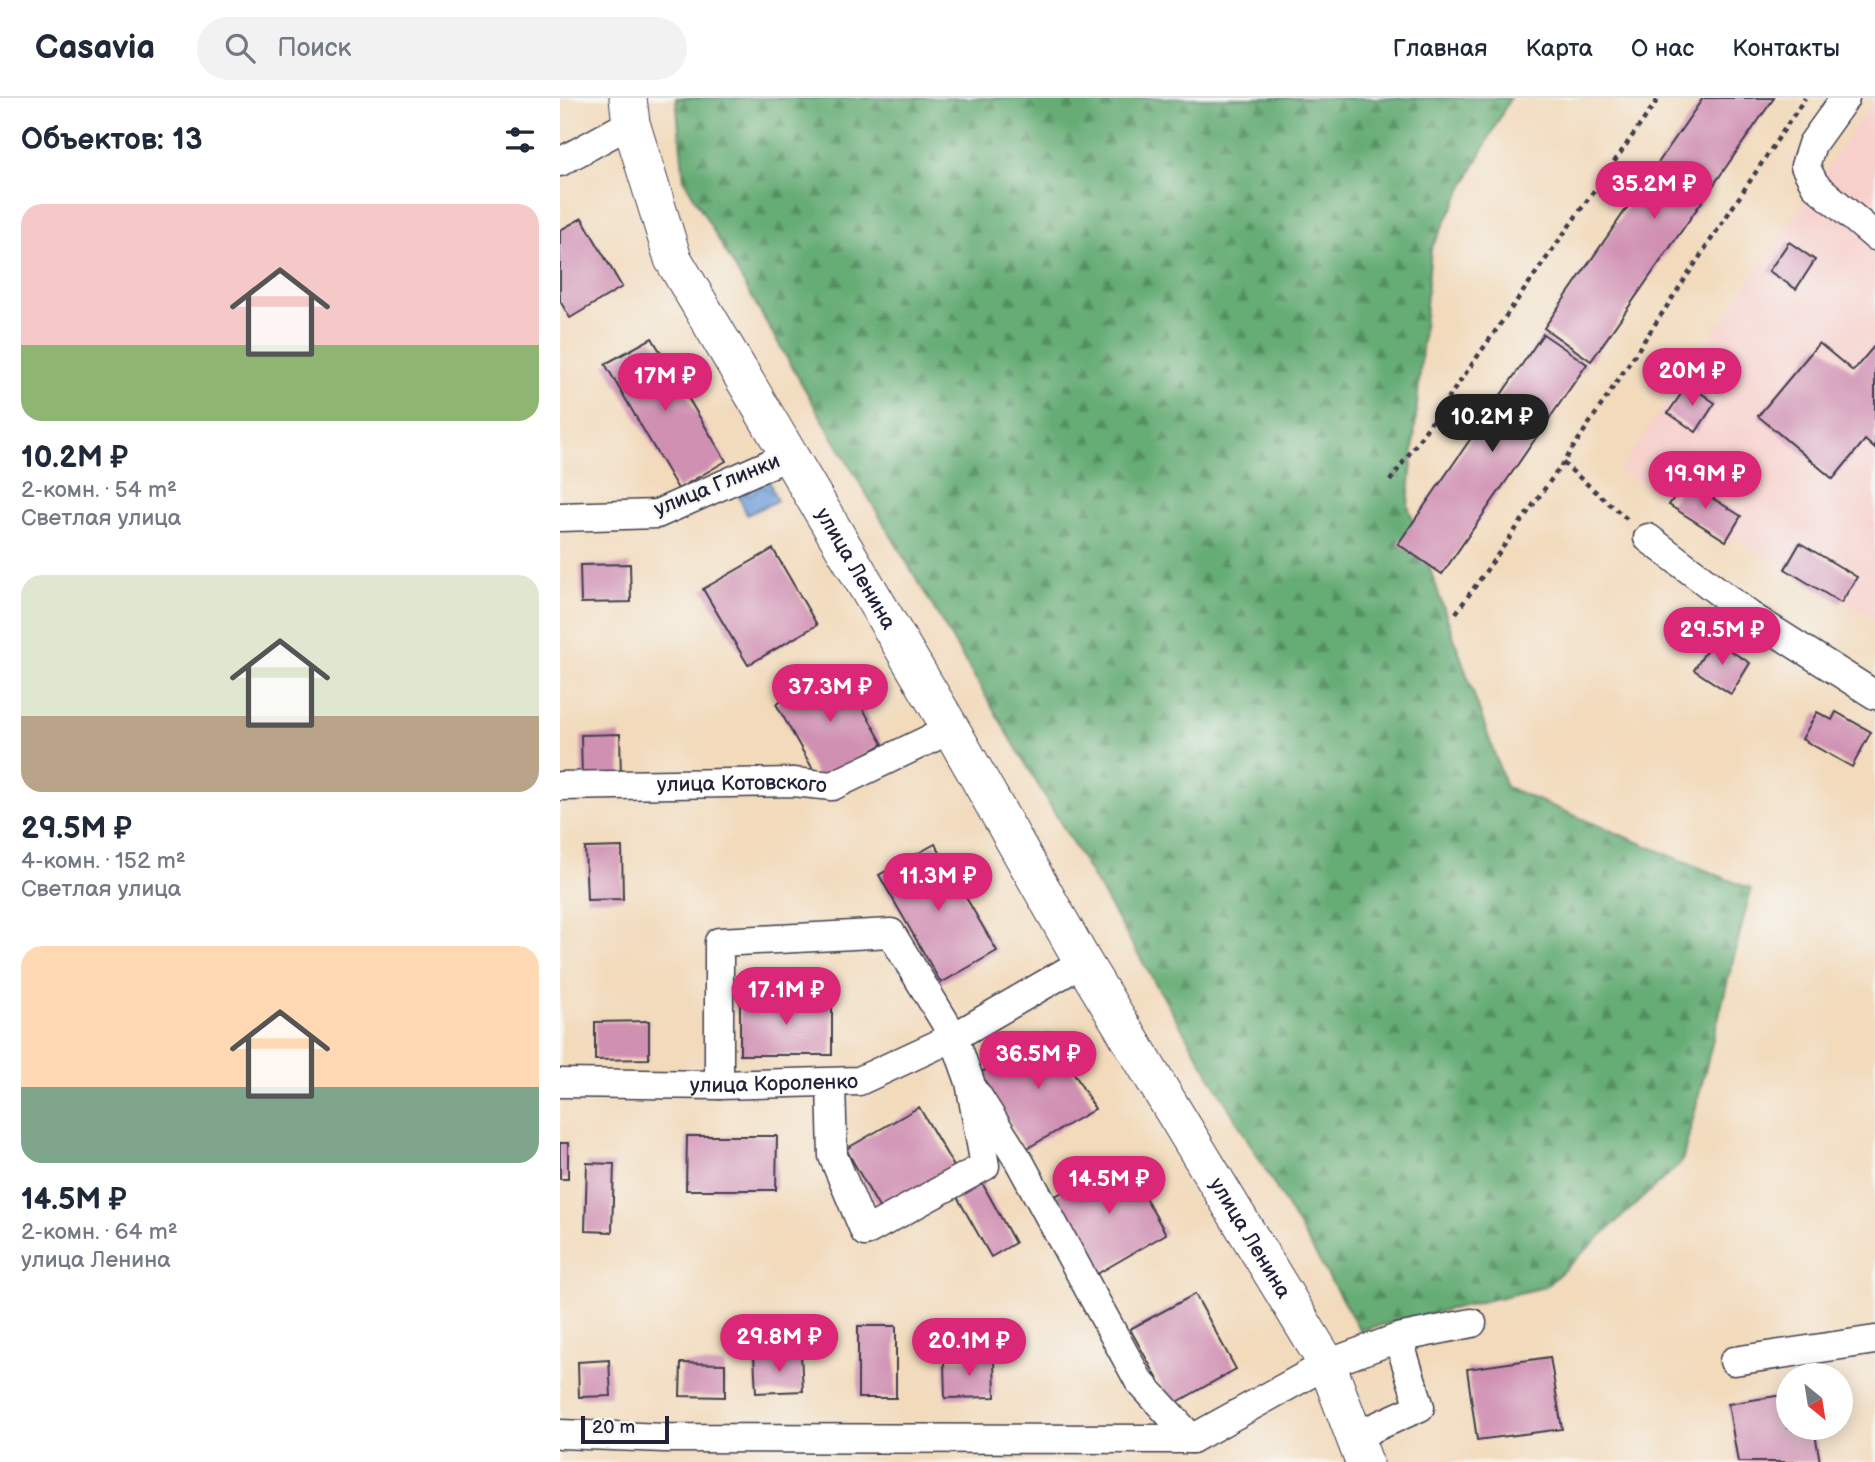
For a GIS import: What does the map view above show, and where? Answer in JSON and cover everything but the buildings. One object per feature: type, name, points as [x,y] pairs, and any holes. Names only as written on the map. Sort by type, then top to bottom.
[{"type":"main road","name":"улица Ленина","points":[[629,111],[673,259],[951,729],[1083,962],[1326,1364],[1360,1449]]},
{"type":"street","points":[[1845,98],[1812,144],[1805,166],[1815,185],[1875,236]]},
{"type":"street","points":[[560,162],[629,111]]},
{"type":"street","name":"улица Глинки","points":[[560,517],[657,514],[790,455]]},
{"type":"street","points":[[1648,538],[1749,615],[1875,695]]},
{"type":"street","name":"улица Котовского","points":[[560,786],[793,782],[832,786],[951,729]]},
{"type":"street","points":[[719,1085],[719,942],[891,933],[954,1037],[970,1082],[985,1166],[865,1232],[833,1156],[831,1083]]},
{"type":"street","name":"улица Короленко","points":[[560,1083],[719,1085],[859,1082],[954,1037],[1083,962]]},
{"type":"street","points":[[970,1082],[1019,1161],[1139,1381],[1192,1439]]},
{"type":"street","points":[[560,1434],[679,1438],[1192,1439],[1326,1364],[1398,1338],[1472,1323]]},
{"type":"street","points":[[1360,1449],[1420,1407],[1398,1338]]},
{"type":"street","points":[[1734,1361],[1875,1340]]},
{"type":"path","points":[[1390,481],[1659,98]]},
{"type":"path","points":[[1456,613],[1563,463],[1805,98]]},
{"type":"path","points":[[1563,463],[1648,538]]},
{"type":"shaded area","points":[[1875,98],[1875,619],[1619,471]]},
{"type":"green space","points":[[676,98],[1510,98],[1431,249],[1408,506],[1506,787],[1751,889],[1682,1162],[1545,1287],[1360,1330],[684,180]]},
{"type":"water","points":[[768,478],[777,501],[747,515],[737,492]]}]
